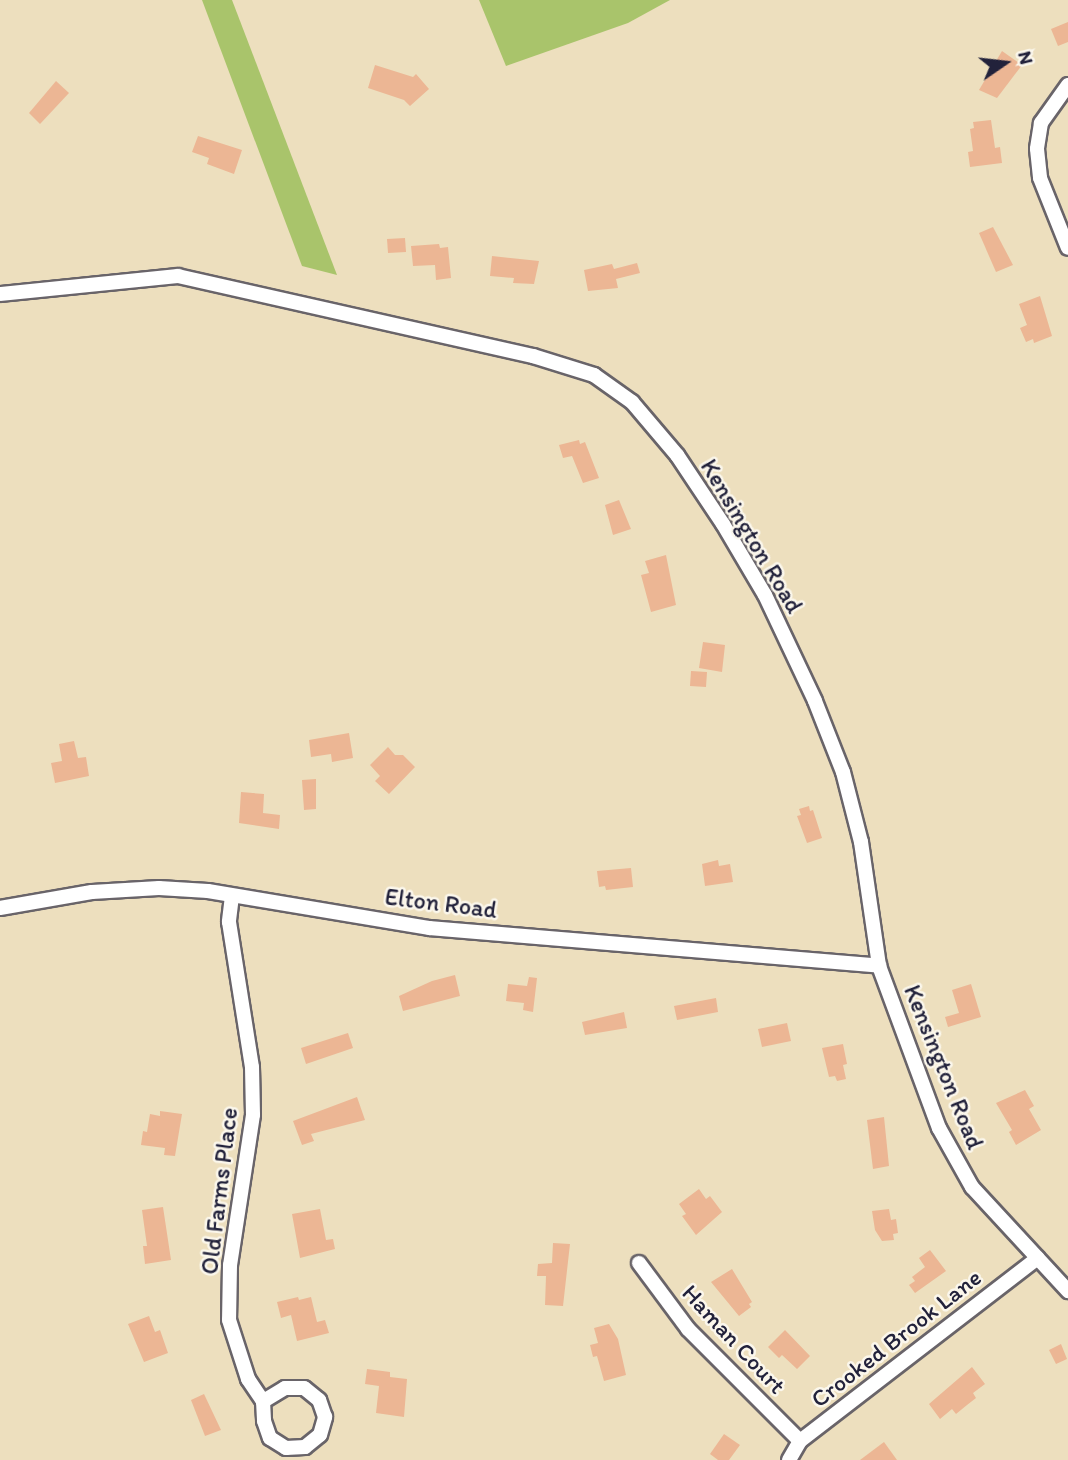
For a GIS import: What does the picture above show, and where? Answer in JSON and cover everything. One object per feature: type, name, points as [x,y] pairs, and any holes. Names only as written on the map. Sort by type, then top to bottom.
[{"type":"street","points":[[1068,86],[1041,123],[1037,149],[1040,178],[1068,248]]},
{"type":"street","name":"Kensington Road","points":[[0,294],[178,276],[533,356],[594,375],[632,402],[677,455],[723,524],[765,595],[815,701],[843,772],[858,830],[879,965],[939,1128],[972,1187],[1068,1291]]},
{"type":"street","name":"Elton Road","points":[[0,908],[92,892],[152,887],[232,895],[430,928],[879,965]]},
{"type":"street","name":"Old Farms Place","points":[[232,895],[229,922],[252,1067],[253,1115],[230,1265],[229,1320],[248,1379],[263,1401],[264,1421],[271,1438],[286,1448],[305,1447],[320,1435],[325,1417],[319,1399],[304,1388],[285,1388],[263,1401]]},
{"type":"street","name":"Crooked Brook Lane","points":[[789,1460],[800,1441],[1038,1258]]},
{"type":"street","name":"Haman Court","points":[[639,1263],[688,1329],[800,1441]]},
{"type":"green space","points":[[202,0],[232,0],[337,275],[302,266]]},
{"type":"green space","points":[[479,0],[670,0],[628,23],[506,66]]},
{"type":"building","points":[[1068,22],[1068,42],[1058,46],[1051,29]]},
{"type":"building","points":[[1002,51],[1022,65],[997,98],[979,90]]},
{"type":"building","points":[[375,65],[413,77],[416,74],[429,89],[410,106],[404,100],[368,88]]},
{"type":"building","points":[[56,81],[69,93],[40,124],[29,113]]},
{"type":"building","points":[[991,120],[995,148],[1000,147],[1002,163],[970,167],[968,152],[973,151],[970,129],[974,128],[973,122]]},
{"type":"building","points":[[198,136],[242,150],[234,174],[207,164],[209,158],[192,152]]},
{"type":"building","points":[[993,227],[1013,265],[996,272],[979,233]]},
{"type":"building","points":[[405,238],[406,252],[388,253],[387,239]]},
{"type":"building","points":[[439,244],[440,248],[448,247],[451,278],[436,280],[435,265],[413,266],[411,246]]},
{"type":"building","points":[[492,256],[539,261],[534,284],[513,283],[514,278],[490,276]]},
{"type":"building","points":[[637,263],[640,273],[616,279],[618,288],[588,291],[584,270],[612,264],[614,269]]},
{"type":"building","points":[[1040,296],[1052,336],[1034,343],[1033,339],[1026,342],[1020,328],[1027,325],[1019,304]]},
{"type":"building","points":[[579,440],[580,444],[585,442],[599,478],[583,483],[572,456],[563,458],[559,445]]},
{"type":"building","points":[[619,500],[631,529],[613,535],[605,505]]},
{"type":"building","points":[[666,555],[676,605],[651,612],[641,575],[649,573],[645,561]]},
{"type":"building","points":[[703,642],[725,645],[722,672],[699,668]]},
{"type":"building","points":[[691,671],[707,672],[706,687],[690,686]]},
{"type":"building","points":[[349,733],[353,758],[332,762],[331,754],[311,757],[309,740]]},
{"type":"building","points":[[74,741],[78,758],[86,757],[89,776],[55,783],[51,763],[62,761],[59,744]]},
{"type":"building","points":[[388,747],[395,755],[403,755],[415,767],[389,794],[375,781],[380,776],[370,765]]},
{"type":"building","points":[[316,779],[316,809],[304,810],[302,780]]},
{"type":"building","points":[[241,792],[264,794],[263,813],[280,815],[279,829],[239,823]]},
{"type":"building","points":[[809,806],[810,811],[813,810],[822,838],[807,843],[797,816],[801,815],[799,809]]},
{"type":"building","points":[[718,860],[719,866],[730,864],[733,882],[705,886],[702,864]]},
{"type":"building","points":[[631,868],[633,887],[606,890],[605,886],[599,887],[597,871]]},
{"type":"building","points":[[455,975],[460,996],[403,1011],[399,996],[432,981]]},
{"type":"building","points":[[529,977],[537,978],[533,1012],[523,1010],[524,1003],[506,1001],[508,984],[527,986]]},
{"type":"building","points":[[971,984],[981,1017],[948,1027],[945,1017],[959,1013],[952,990]]},
{"type":"building","points":[[716,998],[718,1012],[677,1020],[674,1006]]},
{"type":"building","points":[[624,1012],[627,1028],[585,1035],[582,1022]]},
{"type":"building","points":[[787,1023],[791,1041],[762,1047],[758,1029]]},
{"type":"building","points":[[348,1033],[353,1048],[306,1064],[301,1048]]},
{"type":"building","points":[[843,1044],[847,1064],[843,1065],[846,1079],[837,1081],[835,1076],[829,1077],[822,1048]]},
{"type":"building","points":[[1025,1090],[1034,1106],[1029,1109],[1041,1130],[1016,1145],[1009,1132],[1012,1130],[996,1103]]},
{"type":"building","points":[[357,1097],[365,1120],[311,1134],[314,1141],[302,1145],[293,1121]]},
{"type":"building","points":[[160,1111],[182,1114],[175,1156],[164,1155],[165,1148],[141,1145],[143,1131],[147,1132],[150,1114],[160,1116]]},
{"type":"building","points":[[884,1117],[889,1166],[873,1169],[867,1120]]},
{"type":"building","points":[[699,1189],[706,1199],[710,1196],[722,1212],[696,1235],[682,1216],[686,1214],[679,1204]]},
{"type":"building","points":[[163,1207],[171,1260],[145,1264],[143,1246],[147,1246],[142,1210]]},
{"type":"building","points":[[320,1209],[326,1240],[333,1239],[335,1249],[300,1258],[292,1214]]},
{"type":"building","points":[[889,1209],[891,1220],[896,1219],[898,1233],[893,1234],[894,1240],[882,1241],[875,1230],[872,1211]]},
{"type":"building","points":[[553,1243],[570,1244],[563,1306],[545,1305],[546,1276],[537,1276],[538,1264],[552,1263]]},
{"type":"building","points":[[930,1250],[946,1271],[915,1293],[909,1285],[915,1281],[912,1277],[925,1267],[919,1258]]},
{"type":"building","points":[[732,1269],[752,1302],[749,1304],[751,1307],[739,1316],[711,1282]]},
{"type":"building","points":[[298,1297],[299,1300],[311,1297],[317,1322],[325,1320],[329,1333],[297,1341],[291,1315],[281,1318],[277,1302]]},
{"type":"building","points":[[149,1316],[155,1332],[160,1330],[168,1353],[144,1362],[128,1324]]},
{"type":"building","points":[[609,1324],[618,1339],[626,1375],[604,1381],[597,1356],[593,1357],[590,1345],[598,1343],[594,1328]]},
{"type":"building","points":[[785,1330],[810,1356],[797,1369],[782,1355],[779,1358],[768,1347]]},
{"type":"building","points":[[1061,1344],[1067,1359],[1056,1364],[1049,1350]]},
{"type":"building","points":[[972,1367],[985,1384],[973,1393],[976,1398],[956,1414],[952,1409],[940,1419],[929,1404]]},
{"type":"building","points":[[367,1369],[390,1372],[390,1377],[407,1379],[404,1417],[376,1413],[379,1386],[365,1384]]},
{"type":"building","points":[[204,1394],[221,1430],[205,1436],[191,1400]]},
{"type":"building","points":[[724,1434],[740,1445],[729,1460],[718,1460],[710,1454]]},
{"type":"building","points":[[884,1442],[897,1460],[860,1460]]}]
